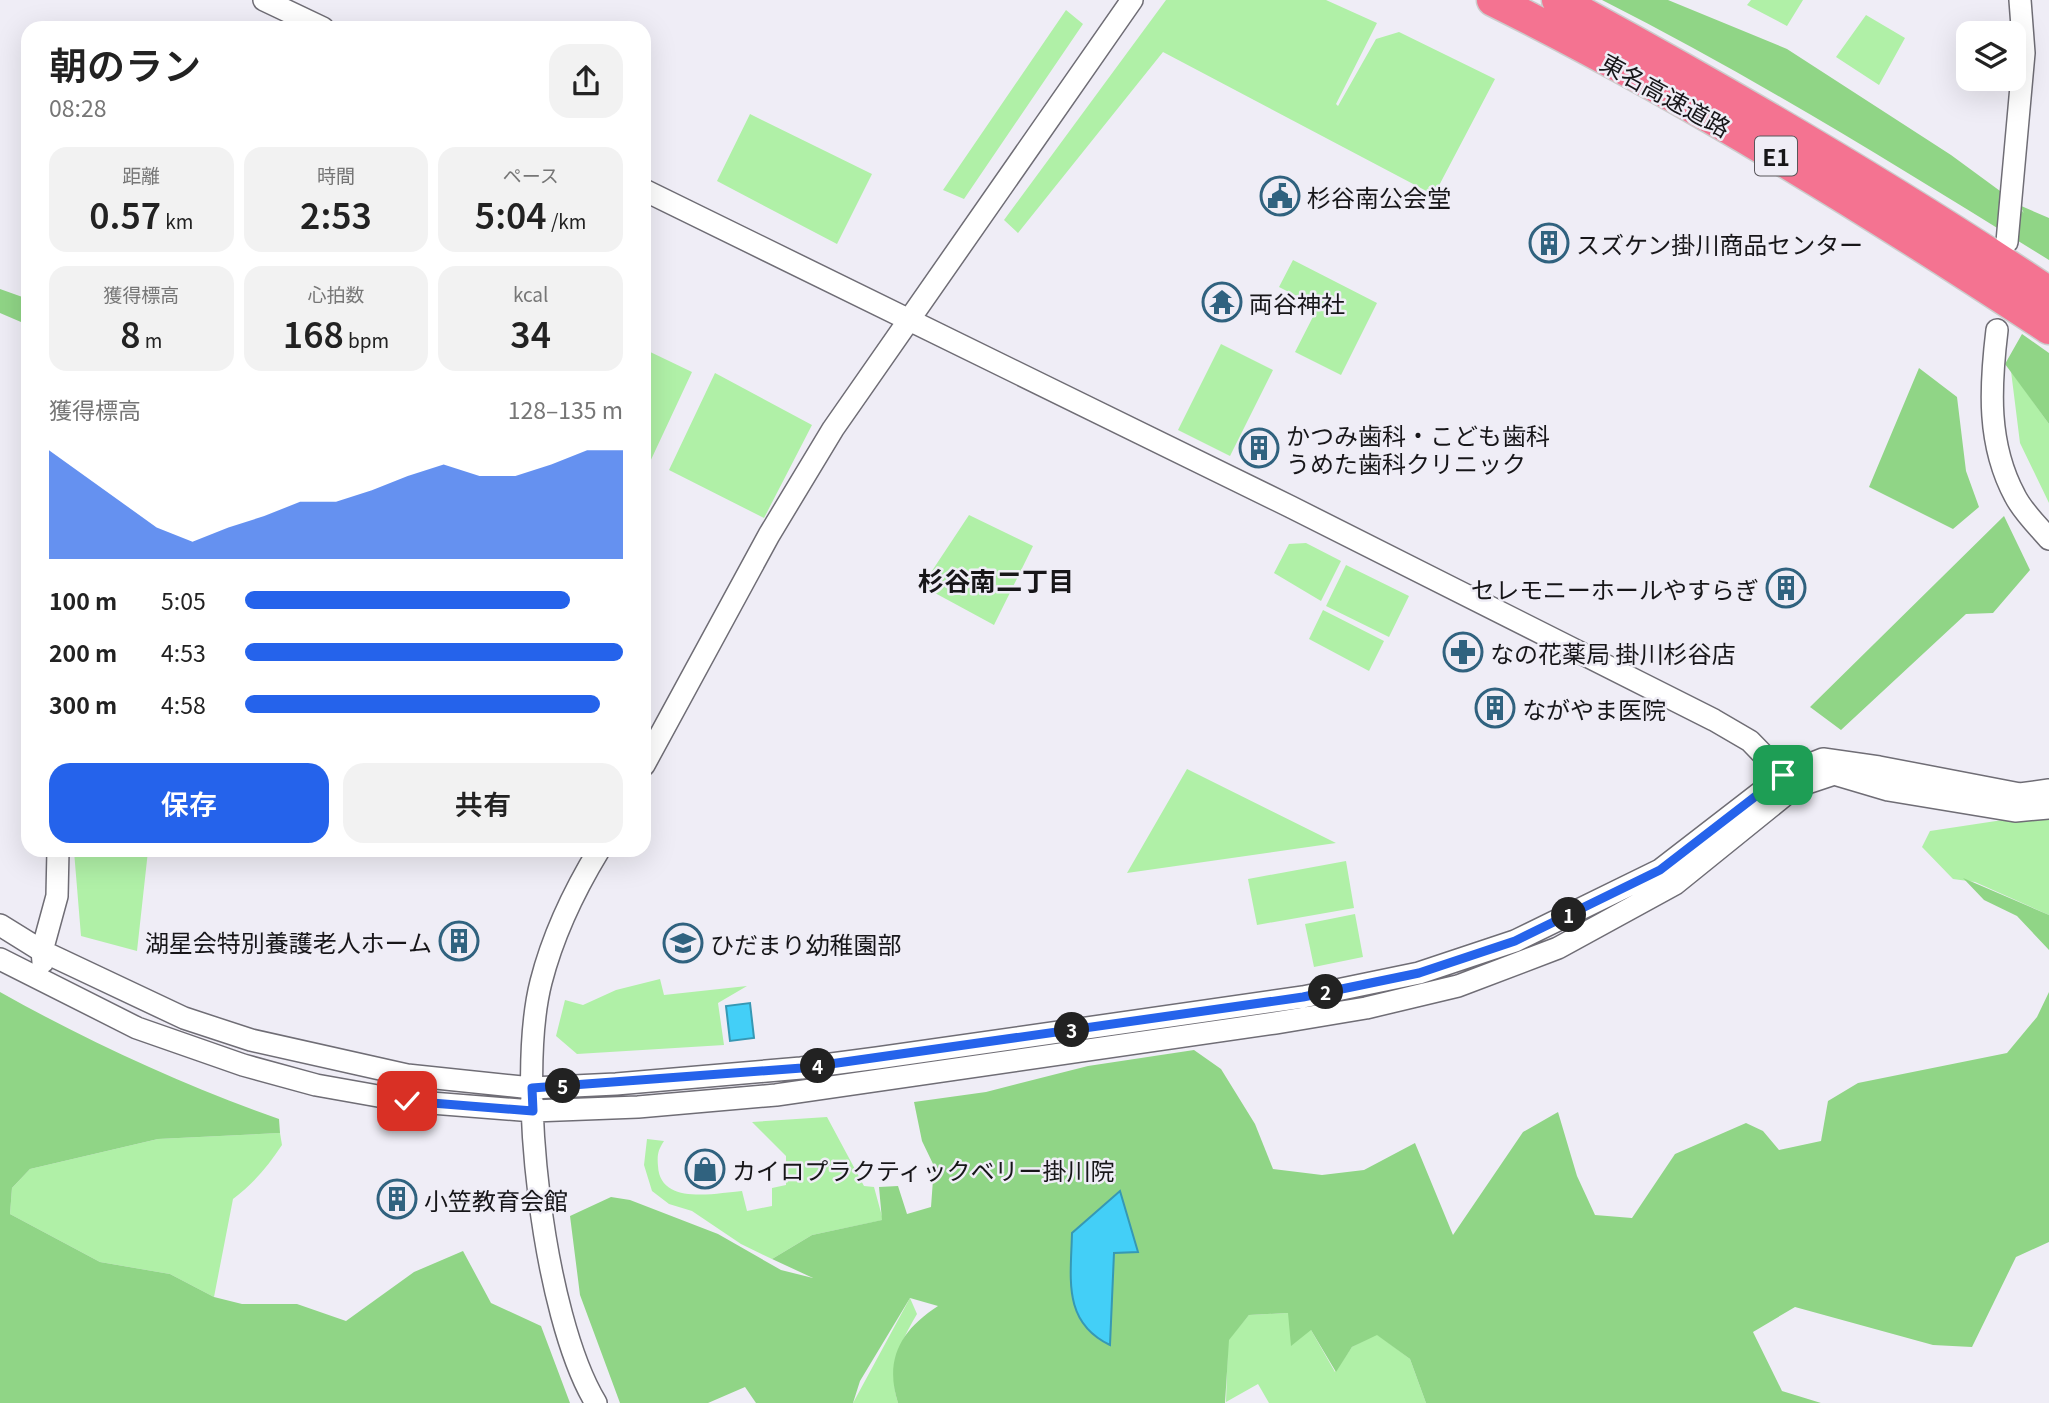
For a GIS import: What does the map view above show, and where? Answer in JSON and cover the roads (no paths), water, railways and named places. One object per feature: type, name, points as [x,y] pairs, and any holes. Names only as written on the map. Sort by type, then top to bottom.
[{"type":"highway","name":"東名高速道路","points":[[1493,0],[1695,108],[1819,181],[2049,328]]},
{"type":"highway","name":"東名高速道路","points":[[1558,0],[1710,83],[1857,169],[2049,293]]},
{"type":"street","points":[[264,0],[308,21]]},
{"type":"street","points":[[651,752],[769,534],[833,429],[907,321],[982,219],[1132,0]]},
{"type":"street","points":[[2007,242],[2024,53],[2019,1]]},
{"type":"street","points":[[651,193],[1304,514],[1714,720],[1750,741],[1783,775]]},
{"type":"street","points":[[1997,330],[1991,380],[1995,447],[2016,498],[2049,540]]},
{"type":"street","points":[[0,925],[42,951],[184,1018],[251,1040],[407,1075],[532,1088],[814,1066],[1303,997],[1419,973],[1515,941],[1660,870],[1783,775],[1823,760],[1879,767],[2021,794],[2049,790]]},
{"type":"street","points":[[0,958],[90,1007],[206,1052],[316,1085],[407,1101],[533,1111],[638,1107],[776,1095],[1275,1023],[1366,1008],[1458,986],[1558,948],[1675,884],[1795,787],[1834,774],[1888,790],[2015,811],[2049,808]]},
{"type":"street","points":[[58,857],[57,896],[42,951],[48,972],[206,1052]]},
{"type":"street","points":[[595,857],[555,937],[541,984],[533,1048],[532,1088],[557,1300],[573,1353],[596,1403]]},
{"type":"street","points":[[0,958],[24,960],[42,951]]},
{"type":"water","points":[[750,1003],[754,1038],[730,1041],[726,1006]]},
{"type":"water","points":[[1120,1191],[1138,1252],[1114,1253],[1110,1345],[1084,1324],[1077,1311],[1071,1282],[1072,1233]]},
{"type":"place","name":"杉谷南公会堂","points":[[1280,196]]},
{"type":"place","name":"スズケン掛川商品センター","points":[[1549,243]]},
{"type":"place","name":"両谷神社","points":[[1222,302]]},
{"type":"place","name":"かつみ歯科・こども歯科 うめた歯科クリニック","points":[[1259,448]]},
{"type":"place","name":"セレモニーホールやすらぎ","points":[[1786,588]]},
{"type":"place","name":"なの花薬局 掛川杉谷店","points":[[1463,652]]},
{"type":"place","name":"ながやま医院","points":[[1495,708]]},
{"type":"place","name":"湖星会特別養護老人ホーム","points":[[459,941]]},
{"type":"place","name":"ひだまり幼稚園部","points":[[683,943]]},
{"type":"place","name":"カイロプラクティックベリー掛川院","points":[[705,1169]]},
{"type":"place","name":"小笠教育会館","points":[[397,1199]]},
{"type":"district","name":"杉谷南二丁目","points":[[996,579]]}]
